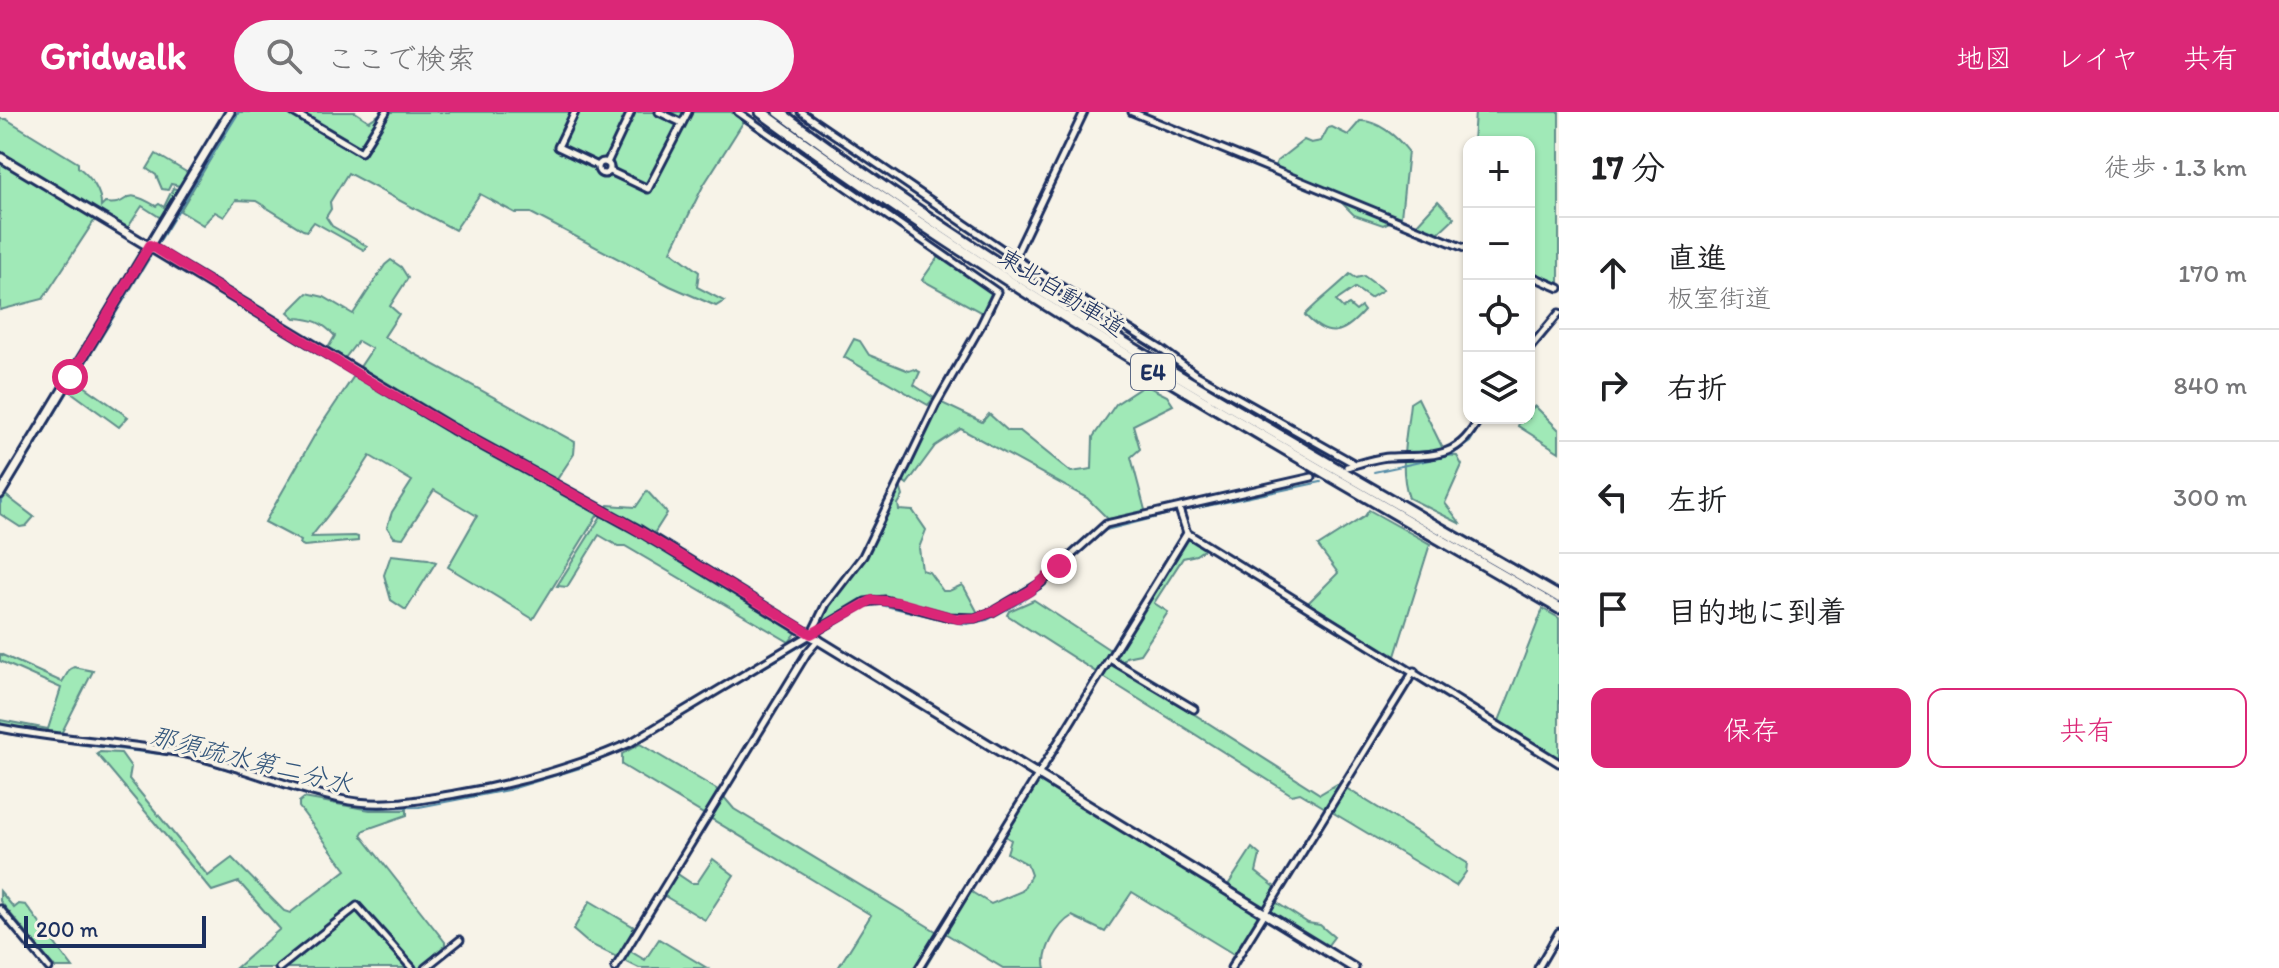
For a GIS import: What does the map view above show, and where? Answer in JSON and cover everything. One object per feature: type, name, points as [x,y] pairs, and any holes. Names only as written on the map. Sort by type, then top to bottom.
[{"type":"highway","name":"東北自動車道","points":[[761,112],[939,237],[1123,355],[1559,608]]},
{"type":"highway","name":"東北自動車道","points":[[779,112],[944,228],[1129,345],[1269,430],[1559,597]]},
{"type":"street","points":[[0,494],[230,112]]},
{"type":"street","points":[[293,112],[361,152],[386,112]]},
{"type":"street","points":[[575,112],[558,147],[598,166],[607,163]]},
{"type":"street","points":[[631,112],[607,163],[610,171],[648,189],[688,112]]},
{"type":"street","points":[[659,112],[682,123]]},
{"type":"street","points":[[738,112],[997,292],[936,404],[863,556],[826,604],[811,634]]},
{"type":"street","points":[[801,112],[845,146],[1014,260],[1161,349],[1195,374],[1355,464]]},
{"type":"street","points":[[1014,260],[1084,112]]},
{"type":"street","points":[[1132,112],[1463,248]]},
{"type":"street","points":[[0,157],[150,245],[361,376],[624,522],[811,634],[1354,968]]},
{"type":"street","points":[[598,166],[600,174],[606,175],[610,171]]},
{"type":"street","points":[[1535,278],[1559,288]]},
{"type":"street","points":[[1535,342],[1559,313]]},
{"type":"street","points":[[1347,467],[1383,458],[1421,457],[1452,450],[1471,434],[1476,424]]},
{"type":"street","points":[[0,728],[184,754],[340,799],[377,804],[408,802],[517,783],[601,756],[630,743],[872,600],[898,602],[958,619],[982,616],[1041,583],[1106,524],[1312,477]]},
{"type":"street","points":[[1179,508],[1187,533],[1559,763]]},
{"type":"street","points":[[919,968],[1187,533]]},
{"type":"street","points":[[615,968],[807,653],[819,639]]},
{"type":"street","points":[[1110,659],[1194,709]]},
{"type":"street","points":[[1231,968],[1414,671]]},
{"type":"street","points":[[279,968],[357,906],[412,968]]},
{"type":"street","points":[[0,909],[49,968]]},
{"type":"street","points":[[1538,968],[1559,932]]},
{"type":"street","points":[[425,968],[460,940]]},
{"type":"green space","points":[[238,112],[355,112],[369,121],[383,112],[731,112],[744,121],[703,186],[671,251],[699,272],[697,287],[724,301],[716,306],[670,286],[531,213],[515,213],[480,194],[455,230],[348,173],[330,202],[331,209],[326,217],[332,226],[367,246],[364,250],[314,222],[307,231],[303,230],[256,201],[236,200],[224,217],[215,212],[203,225],[180,211]]},
{"type":"green space","points":[[1475,112],[1559,112],[1559,290],[1535,280],[1535,136],[1473,136]]},
{"type":"green space","points":[[0,119],[6,119],[78,163],[98,190],[101,207],[131,196],[164,207],[173,188],[179,190],[161,218],[142,206],[127,229],[0,153]]},
{"type":"green space","points":[[1360,121],[1374,123],[1387,130],[1408,151],[1401,217],[1383,225],[1354,215],[1329,190],[1275,166],[1304,140],[1311,143],[1321,141],[1328,128],[1332,127],[1348,135]]},
{"type":"green space","points":[[156,154],[188,173],[180,186],[171,184],[168,190],[162,189],[156,175],[147,169]]},
{"type":"green space","points":[[0,161],[96,218],[43,299],[0,310]]},
{"type":"green space","points":[[1438,201],[1454,218],[1436,235],[1417,224]]},
{"type":"green space","points":[[938,257],[993,293],[982,313],[922,280]]},
{"type":"green space","points":[[391,260],[401,267],[408,278],[390,306],[399,314],[384,337],[575,442],[574,454],[554,484],[600,511],[533,619],[448,567],[477,516],[434,490],[403,538],[394,537],[387,527],[392,512],[412,481],[370,456],[311,537],[355,536],[358,541],[304,546],[300,544],[301,541],[265,522],[317,431],[372,349],[358,341],[345,358],[328,348],[335,336],[326,327],[312,320],[295,318],[288,312],[307,293],[324,297],[353,314]]},
{"type":"green space","points":[[1350,274],[1356,278],[1364,276],[1383,290],[1370,298],[1355,288],[1336,301],[1343,308],[1349,305],[1356,311],[1361,307],[1364,311],[1342,329],[1328,331],[1313,323],[1305,315]]},
{"type":"green space","points":[[854,339],[860,341],[869,355],[909,371],[914,369],[920,372],[914,385],[934,398],[928,405],[844,357]]},
{"type":"green space","points":[[77,381],[128,417],[119,427],[71,392]]},
{"type":"green space","points":[[1145,385],[1167,396],[1173,405],[1133,425],[1140,449],[1131,457],[1145,510],[1142,513],[1108,519],[1087,498],[961,429],[935,446],[907,484],[902,480],[940,402],[982,422],[989,414],[1008,431],[1020,431],[1071,472],[1092,469],[1093,437],[1116,404]]},
{"type":"green space","points":[[1418,398],[1446,455],[1457,456],[1462,465],[1445,503],[1461,524],[1409,498],[1404,475],[1404,450],[1410,403]]},
{"type":"green space","points":[[1535,406],[1559,430],[1559,452],[1518,426],[1535,424]]},
{"type":"green space","points":[[901,489],[903,496],[898,504],[899,510],[913,511],[926,530],[919,548],[922,570],[929,572],[943,591],[962,585],[979,615],[956,617],[911,603],[871,597],[818,625],[828,604],[865,555],[897,490]]},
{"type":"green space","points":[[647,491],[667,513],[648,543],[680,559],[796,633],[789,642],[625,546],[618,546],[599,535],[567,587],[557,586],[608,505],[636,507]]},
{"type":"green space","points":[[4,494],[34,517],[26,526],[20,527],[0,514],[0,501]]},
{"type":"green space","points":[[1369,510],[1430,544],[1395,656],[1308,603],[1338,573],[1318,546],[1365,516]]},
{"type":"green space","points":[[1187,537],[1206,548],[1196,555],[1183,558],[1154,603],[1168,612],[1140,654],[1126,657],[1120,667],[1320,794],[1337,784],[1341,785],[1467,863],[1466,872],[1456,886],[1300,793],[1292,795],[1102,676]]},
{"type":"green space","points":[[391,555],[436,562],[406,610],[391,600],[384,575]]},
{"type":"green space","points":[[1034,600],[1110,650],[1096,672],[1007,615],[1009,611]]},
{"type":"green space","points":[[1543,609],[1559,618],[1559,758],[1499,721]]},
{"type":"green space","points":[[0,654],[62,682],[74,667],[93,671],[60,736],[0,725],[0,720],[48,729],[61,688],[0,661]]},
{"type":"green space","points":[[640,744],[718,790],[734,809],[944,936],[925,968],[838,968],[871,915],[622,765],[622,754]]},
{"type":"green space","points":[[121,753],[131,767],[129,779],[208,876],[232,858],[284,911],[290,913],[346,870],[299,807],[299,802],[304,798],[370,810],[407,810],[407,815],[364,830],[361,835],[445,942],[430,959],[437,968],[236,968],[280,929],[239,882],[212,891],[97,754]]},
{"type":"green space","points":[[1043,779],[1262,912],[1235,955],[1132,892],[1105,932],[1072,916],[1067,920],[1048,947],[1046,968],[1003,968],[943,932],[970,891],[991,904],[1022,891],[1031,875],[1027,864],[1007,853],[1011,840],[1005,836],[1038,781]]},
{"type":"green space","points":[[1252,848],[1260,855],[1256,872],[1275,887],[1271,899],[1308,923],[1320,925],[1334,937],[1328,945],[1228,885]]},
{"type":"green space","points":[[713,859],[734,875],[705,920],[663,895],[676,873],[691,883],[697,883]]},
{"type":"green space","points":[[0,891],[14,908],[19,904],[26,905],[73,968],[55,968],[0,901]]},
{"type":"green space","points":[[590,901],[634,927],[625,948],[645,960],[659,939],[707,968],[639,968],[588,943],[573,930]]},
{"type":"waterway","points":[[156,247],[239,112]]},
{"type":"waterway","points":[[0,504],[153,252]]},
{"type":"waterway","name":"那須疏水第二分水","points":[[1531,352],[1559,318]]},
{"type":"waterway","name":"那須疏水第二分水","points":[[1374,472],[1452,455],[1470,442],[1480,424]]},
{"type":"waterway","name":"那須疏水第二分水","points":[[1183,511],[1321,482]]},
{"type":"waterway","name":"那須疏水第二分水","points":[[816,636],[869,605],[877,604],[958,623],[987,620],[1043,587],[1106,530],[1177,512]]},
{"type":"waterway","name":"那須疏水第二分水","points":[[0,731],[185,757],[368,808],[419,807],[508,790],[580,768],[628,748],[811,640]]},
{"type":"route","points":[[70,377],[150,245],[361,376],[624,522],[811,634],[872,600],[898,602],[958,619],[975,618],[1030,591],[1059,566]]}]
